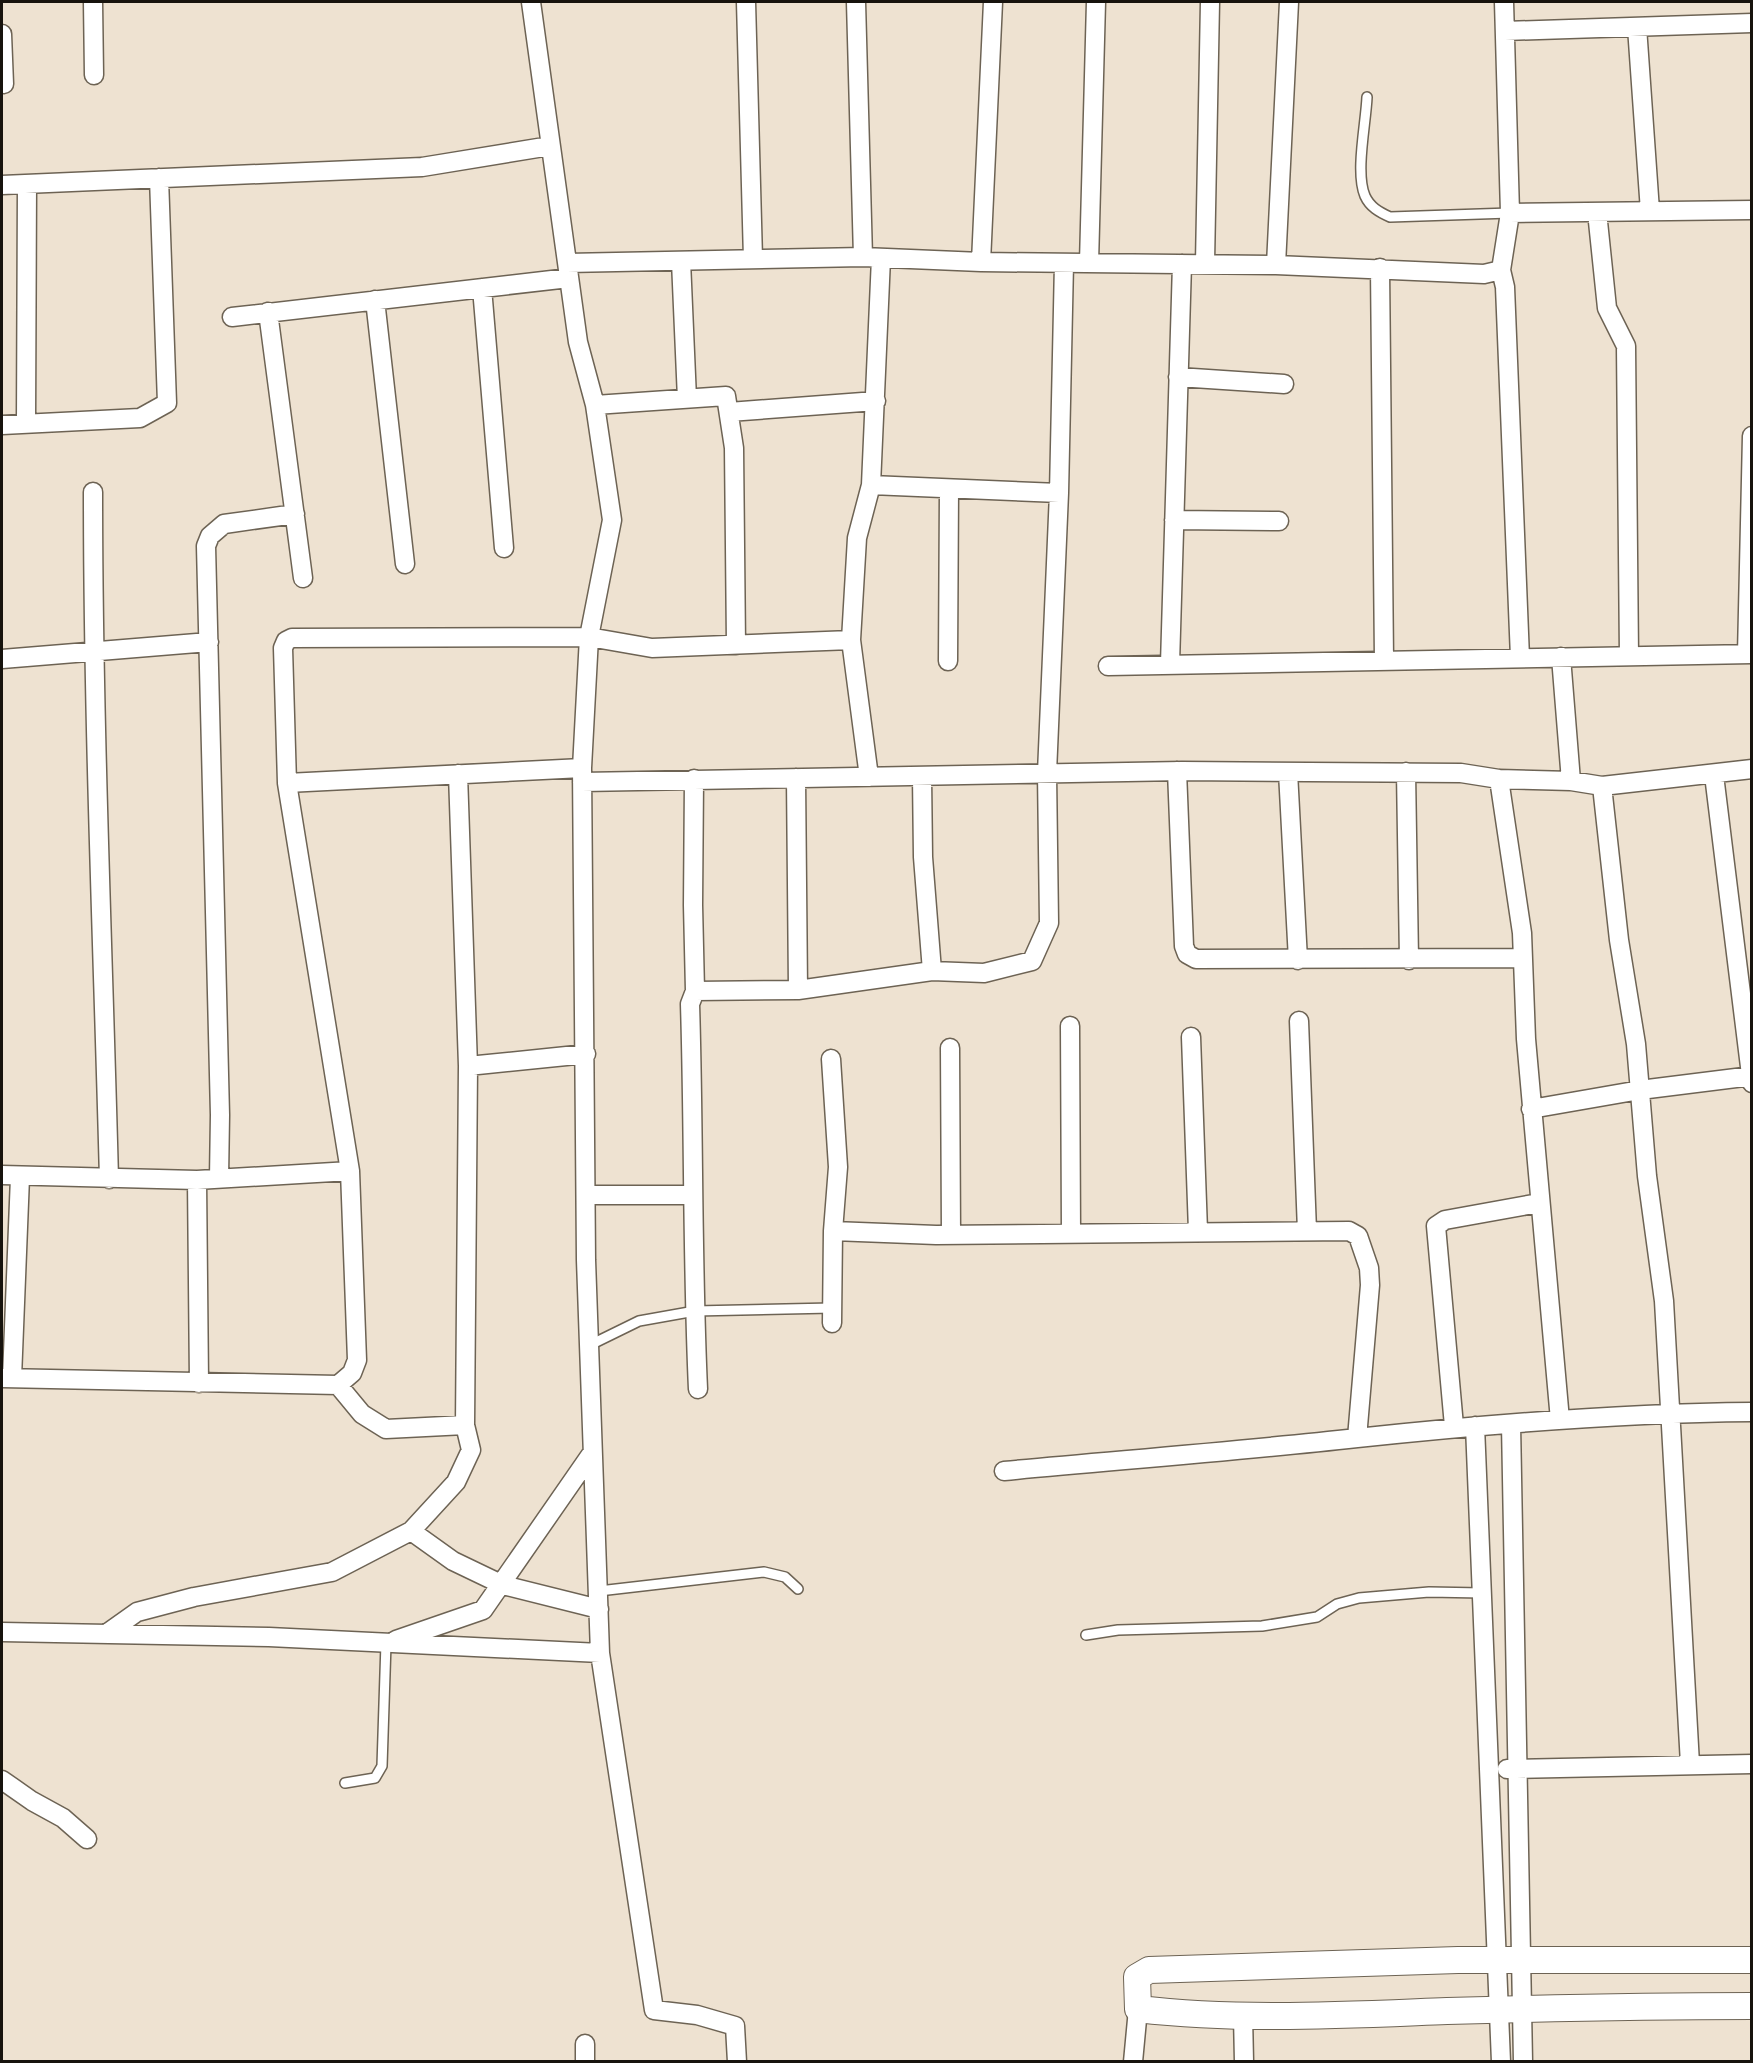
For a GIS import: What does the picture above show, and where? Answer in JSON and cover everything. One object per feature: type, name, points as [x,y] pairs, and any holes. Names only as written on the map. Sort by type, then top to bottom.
[{"type":"street","points":[[93,2],[94,75]]},
{"type":"street","points":[[531,2],[578,342],[595,405],[612,520],[589,637],[582,775],[588,1346],[600,1653],[654,2010],[697,2015],[735,2026],[738,2061]]},
{"type":"street","points":[[746,2],[753,259]]},
{"type":"street","points":[[856,2],[872,257],[876,401],[871,485],[857,538],[851,640],[869,777]]},
{"type":"street","points":[[981,262],[993,2]]},
{"type":"street","points":[[1089,263],[1096,2]]},
{"type":"street","points":[[1204,263],[1210,2]]},
{"type":"street","points":[[1276,265],[1289,2]]},
{"type":"street","points":[[1504,2],[1510,213],[1501,270],[1505,287],[1520,658]]},
{"type":"street","points":[[1505,31],[1752,23]]},
{"type":"street","points":[[1636,27],[1650,211]]},
{"type":"street","points":[[2,34],[4,84]]},
{"type":"street","points":[[2,186],[422,167],[550,146]]},
{"type":"street","points":[[2,425],[140,418],[167,403],[159,178]]},
{"type":"street","points":[[26,423],[27,184]]},
{"type":"street","points":[[1510,213],[1752,210]]},
{"type":"street","points":[[1597,212],[1607,308],[1626,346],[1629,656]]},
{"type":"street","points":[[232,316],[482,288],[568,270],[681,261],[872,257],[981,262],[1276,265],[1484,274],[1501,270]]},
{"type":"street","points":[[681,261],[687,399]]},
{"type":"street","points":[[695,991],[798,990],[932,971],[984,973],[1032,961],[1049,923],[1047,773],[1059,494],[1064,263]]},
{"type":"street","points":[[1170,664],[1182,264]]},
{"type":"street","points":[[1380,268],[1384,660]]},
{"type":"street","points":[[482,288],[504,548]]},
{"type":"street","points":[[375,300],[405,564]]},
{"type":"street","points":[[268,312],[303,578]]},
{"type":"street","points":[[1178,377],[1284,384]]},
{"type":"street","points":[[595,405],[726,396],[734,447],[736,645]]},
{"type":"street","points":[[729,412],[876,401]]},
{"type":"street","points":[[1108,666],[1750,654],[1752,436]]},
{"type":"street","points":[[871,485],[1059,494]]},
{"type":"street","points":[[948,661],[950,489]]},
{"type":"street","points":[[93,492],[93,651],[100,791],[109,1179]]},
{"type":"street","points":[[219,1178],[220,1115],[209,746],[206,546],[210,536],[224,524],[295,514]]},
{"type":"street","points":[[1174,520],[1279,521]]},
{"type":"street","points":[[20,1177],[7,1378],[338,1385],[352,1373],[357,1360],[350,1171],[287,783],[283,648],[286,641],[292,638],[589,637],[652,648],[851,640]]},
{"type":"street","points":[[2,659],[209,642]]},
{"type":"street","points":[[1561,657],[1571,781]]},
{"type":"street","points":[[287,783],[458,774],[694,779],[1177,771],[1461,773],[1498,779],[1571,781],[1602,786],[1752,769]]},
{"type":"street","points":[[1177,771],[1184,946],[1187,954],[1196,959],[1523,958]]},
{"type":"street","points":[[1288,772],[1298,960]]},
{"type":"street","points":[[1406,772],[1409,960]]},
{"type":"street","points":[[106,1634],[137,1612],[171,1603],[332,1572],[411,1531],[456,1482],[471,1450],[465,1425],[468,1066],[458,774]]},
{"type":"street","points":[[1714,775],[1752,1083]]},
{"type":"street","points":[[922,776],[923,857],[932,971]]},
{"type":"street","points":[[796,778],[798,990]]},
{"type":"street","points":[[694,779],[695,991],[690,1004],[695,1139],[692,1195],[698,1389]]},
{"type":"street","points":[[1498,779],[1522,933],[1539,1203],[1560,1420]]},
{"type":"street","points":[[1602,786],[1640,1090],[1647,1176],[1664,1301],[1690,1764]]},
{"type":"street","points":[[1299,1022],[1307,1231]]},
{"type":"street","points":[[1070,1026],[1071,1234]]},
{"type":"street","points":[[1191,1037],[1198,1231]]},
{"type":"street","points":[[950,1048],[951,1235]]},
{"type":"street","points":[[468,1066],[586,1054]]},
{"type":"street","points":[[831,1059],[838,1167],[832,1231],[832,1316]]},
{"type":"street","points":[[1532,1109],[1640,1090],[1751,1076]]},
{"type":"street","points":[[2,1175],[197,1180],[350,1171]]},
{"type":"street","points":[[197,1180],[199,1383]]},
{"type":"street","points":[[586,1195],[692,1195]]},
{"type":"street","points":[[1454,1426],[1436,1226],[1445,1220],[1539,1203]]},
{"type":"street","points":[[832,1231],[951,1235],[1349,1231],[1358,1236],[1369,1268],[1357,1438]]},
{"type":"street","points":[[338,1385],[362,1414],[386,1429],[465,1425]]},
{"type":"street","points":[[1004,1471],[1357,1438],[1454,1426],[1752,1412]]},
{"type":"street","points":[[1511,1424],[1517,1768],[1510,1960],[1511,2009],[1523,2061]]},
{"type":"street","points":[[1475,1426],[1490,1770],[1510,1960]]},
{"type":"street","points":[[386,1643],[483,1610],[503,1585],[592,1453]]},
{"type":"street","points":[[411,1531],[453,1561],[503,1585],[599,1600]]},
{"type":"street","points":[[2,1632],[386,1643],[600,1653]]},
{"type":"street","points":[[1490,1770],[1752,1764]]},
{"type":"street","points":[[2,1780],[32,1801],[63,1818],[87,1839]]},
{"type":"street","points":[[1133,2061],[1138,2009],[1137,1977],[1149,1970],[1510,1960],[1752,1960]]},
{"type":"street","points":[[1138,2009],[1183,2015],[1334,2015],[1511,2009],[1752,2006]]},
{"type":"street","points":[[1501,2061],[1511,2009]]},
{"type":"street","points":[[1243,2015],[1244,2061]]},
{"type":"lane","points":[[1367,97],[1361,183],[1365,198],[1374,209],[1390,217],[1510,213]]},
{"type":"lane","points":[[588,1346],[639,1321],[695,1311],[832,1316]]},
{"type":"lane","points":[[599,1600],[765,1572],[785,1578],[798,1589]]},
{"type":"lane","points":[[1086,1635],[1118,1630],[1262,1626],[1317,1617],[1337,1604],[1359,1598],[1429,1592],[1482,1593]]},
{"type":"lane","points":[[345,1783],[375,1778],[382,1766],[386,1643]]}]
